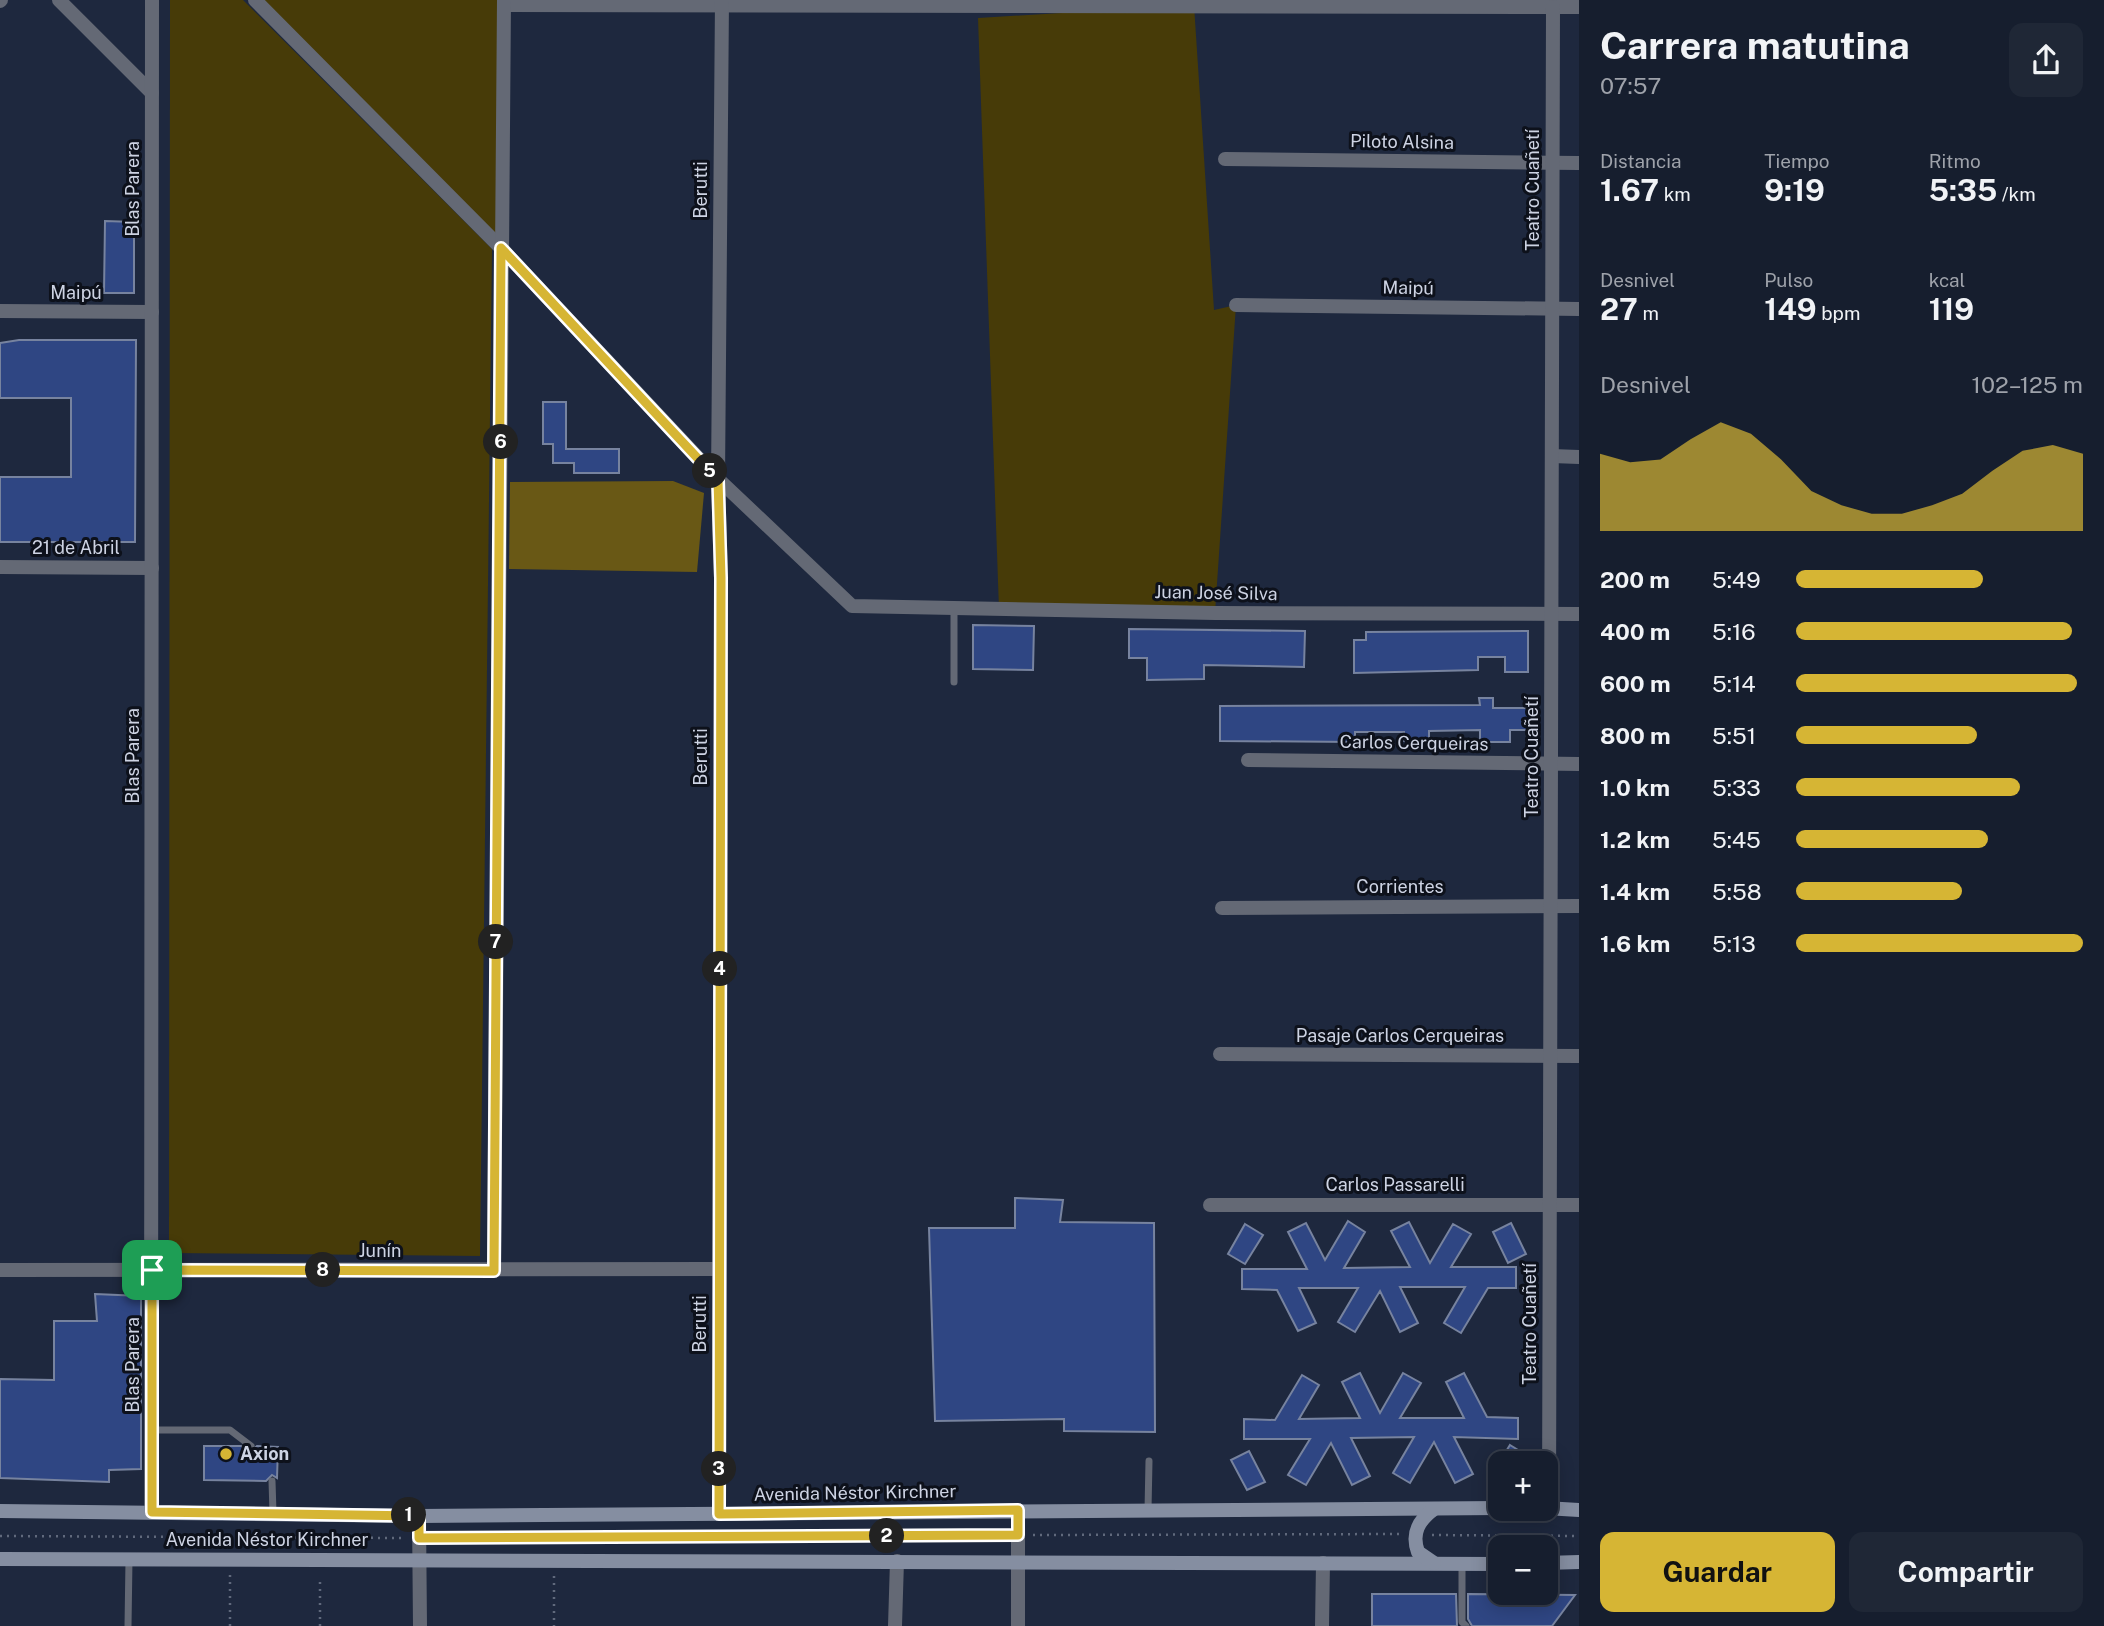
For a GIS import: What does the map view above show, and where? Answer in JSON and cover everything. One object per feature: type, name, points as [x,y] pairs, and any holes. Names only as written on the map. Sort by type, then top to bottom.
[{"type":"main road","points":[[1434,1508],[1424,1516],[1415,1534],[1418,1552],[1434,1563]]},
{"type":"main road","name":"Avenida Néstor Kirchner","points":[[0,1511],[419,1516],[1488,1508]]},
{"type":"main road","points":[[1558,1509],[1579,1510]]},
{"type":"main road","name":"Avenida Néstor Kirchner","points":[[0,1559],[321,1559],[554,1563],[1018,1561],[1488,1564]]},
{"type":"main road","points":[[1558,1563],[1579,1562]]},
{"type":"street","points":[[59,0],[152,93]]},
{"type":"street","name":"Blas Parera","points":[[152,0],[152,1512]]},
{"type":"street","points":[[256,0],[501,248],[718,480]]},
{"type":"street","name":"Berutti","points":[[719,1514],[721,578],[718,480],[722,1]]},
{"type":"street","points":[[494,1271],[504,2],[1331,3],[1579,7]]},
{"type":"street","name":"Teatro Cuañetí","points":[[1548,1451],[1553,7]]},
{"type":"street","name":"Piloto Alsina","points":[[1225,159],[1579,163]]},
{"type":"street","name":"Maipú","points":[[1236,305],[1579,309]]},
{"type":"street","name":"Maipú","points":[[0,312],[152,312]]},
{"type":"street","points":[[1552,456],[1579,457]]},
{"type":"street","name":"Juan José Silva","points":[[718,480],[852,606],[1579,614]]},
{"type":"street","name":"21 de Abril","points":[[0,567],[152,568]]},
{"type":"street","name":"Carlos Cerqueiras","points":[[1248,760],[1579,764]]},
{"type":"street","name":"Corrientes","points":[[1222,908],[1579,906]]},
{"type":"street","name":"Pasaje Carlos Cerqueiras","points":[[1220,1054],[1579,1056]]},
{"type":"street","name":"Carlos Passarelli","points":[[1210,1205],[1579,1205]]},
{"type":"street","name":"Junín","points":[[0,1270],[719,1269]]},
{"type":"street","points":[[1018,1510],[1018,1626]]},
{"type":"street","points":[[419,1516],[419,1626]]},
{"type":"street","points":[[895,1626],[897,1561]]},
{"type":"street","points":[[1322,1626],[1323,1563]]},
{"type":"lane","points":[[954,608],[954,682]]},
{"type":"lane","points":[[153,1430],[230,1430],[251,1446]]},
{"type":"lane","points":[[1148,1510],[1149,1461]]},
{"type":"lane","points":[[272,1481],[273,1513]]},
{"type":"lane","points":[[128,1626],[129,1559]]},
{"type":"lane","points":[[1462,1564],[1462,1622],[1466,1626]]},
{"type":"path","points":[[0,1536],[1579,1536]]},
{"type":"path","points":[[230,1559],[230,1626]]},
{"type":"path","points":[[320,1626],[321,1559]]},
{"type":"path","points":[[554,1563],[554,1626]]},
{"type":"shaded area","points":[[170,0],[243,0],[492,249],[480,1256],[169,1253]]},
{"type":"shaded area","points":[[255,0],[502,0],[501,248]]},
{"type":"shaded area","points":[[1194,5],[1214,310],[1236,305],[1215,613],[999,609],[978,18]]},
{"type":"shaded area","points":[[673,481],[704,493],[697,572],[509,569],[510,482]]},
{"type":"building","points":[[105,221],[134,222],[134,293],[104,293]]},
{"type":"building","points":[[19,340],[136,340],[135,542],[0,542],[0,477],[71,477],[71,398],[0,398],[0,343]]},
{"type":"building","points":[[543,402],[566,402],[566,449],[619,449],[619,473],[574,473],[574,463],[553,463],[553,444],[543,444]]},
{"type":"building","points":[[973,625],[1034,626],[1033,670],[973,669]]},
{"type":"building","points":[[1129,629],[1305,631],[1304,667],[1204,665],[1204,679],[1147,680],[1147,658],[1129,658]]},
{"type":"building","points":[[1528,631],[1528,672],[1505,672],[1505,657],[1478,657],[1478,670],[1354,673],[1354,640],[1366,640],[1366,632]]},
{"type":"building","points":[[1479,698],[1493,698],[1493,708],[1528,708],[1528,730],[1510,730],[1510,742],[1480,742],[1480,730],[1429,731],[1429,742],[1404,741],[1404,732],[1355,732],[1355,742],[1220,741],[1220,706],[1480,705]]},
{"type":"building","points":[[1015,1198],[1063,1200],[1060,1222],[1154,1223],[1155,1432],[1064,1431],[1064,1419],[935,1421],[929,1228],[1015,1228]]},
{"type":"building","points":[[1348,1221],[1365,1232],[1344,1268],[1410,1267],[1391,1231],[1409,1222],[1430,1263],[1453,1224],[1471,1234],[1451,1267],[1516,1267],[1516,1288],[1488,1288],[1461,1333],[1444,1323],[1465,1287],[1400,1287],[1418,1323],[1400,1332],[1380,1291],[1355,1332],[1338,1322],[1358,1288],[1299,1288],[1316,1323],[1298,1331],[1277,1290],[1242,1289],[1242,1269],[1307,1269],[1288,1232],[1306,1223],[1325,1260]]},
{"type":"building","points":[[1511,1223],[1526,1254],[1508,1263],[1493,1232]]},
{"type":"building","points":[[1245,1224],[1263,1235],[1245,1264],[1228,1254]]},
{"type":"building","points":[[95,1294],[141,1296],[141,1469],[109,1470],[109,1482],[0,1478],[0,1379],[54,1380],[54,1321],[97,1321]]},
{"type":"building","points":[[1360,1373],[1380,1413],[1403,1373],[1421,1383],[1400,1418],[1464,1418],[1446,1382],[1464,1373],[1487,1417],[1518,1418],[1518,1439],[1454,1437],[1473,1474],[1455,1483],[1434,1442],[1410,1483],[1393,1473],[1414,1437],[1351,1438],[1370,1476],[1352,1485],[1331,1443],[1306,1485],[1288,1475],[1310,1439],[1244,1439],[1244,1419],[1275,1420],[1302,1375],[1319,1385],[1299,1419],[1360,1418],[1342,1382]]},
{"type":"building","points":[[1510,1445],[1520,1451],[1506,1451]]},
{"type":"building","points":[[204,1446],[241,1446],[251,1452],[257,1446],[278,1447],[277,1478],[272,1475],[266,1481],[204,1480]]},
{"type":"building","points":[[1249,1451],[1265,1482],[1247,1490],[1231,1460]]},
{"type":"building","points":[[1372,1594],[1456,1594],[1457,1626],[1372,1626]]},
{"type":"building","points":[[1468,1594],[1488,1594],[1488,1605],[1558,1605],[1558,1595],[1575,1595],[1552,1626],[1472,1626],[1468,1619]]},
{"type":"place","name":"Axion","points":[[226,1454]]},
{"type":"route","points":[[501,248],[718,480],[721,578],[719,1514],[1018,1510],[1018,1535],[419,1538],[419,1516],[152,1512],[152,1270],[494,1271],[501,573],[501,248]]}]
